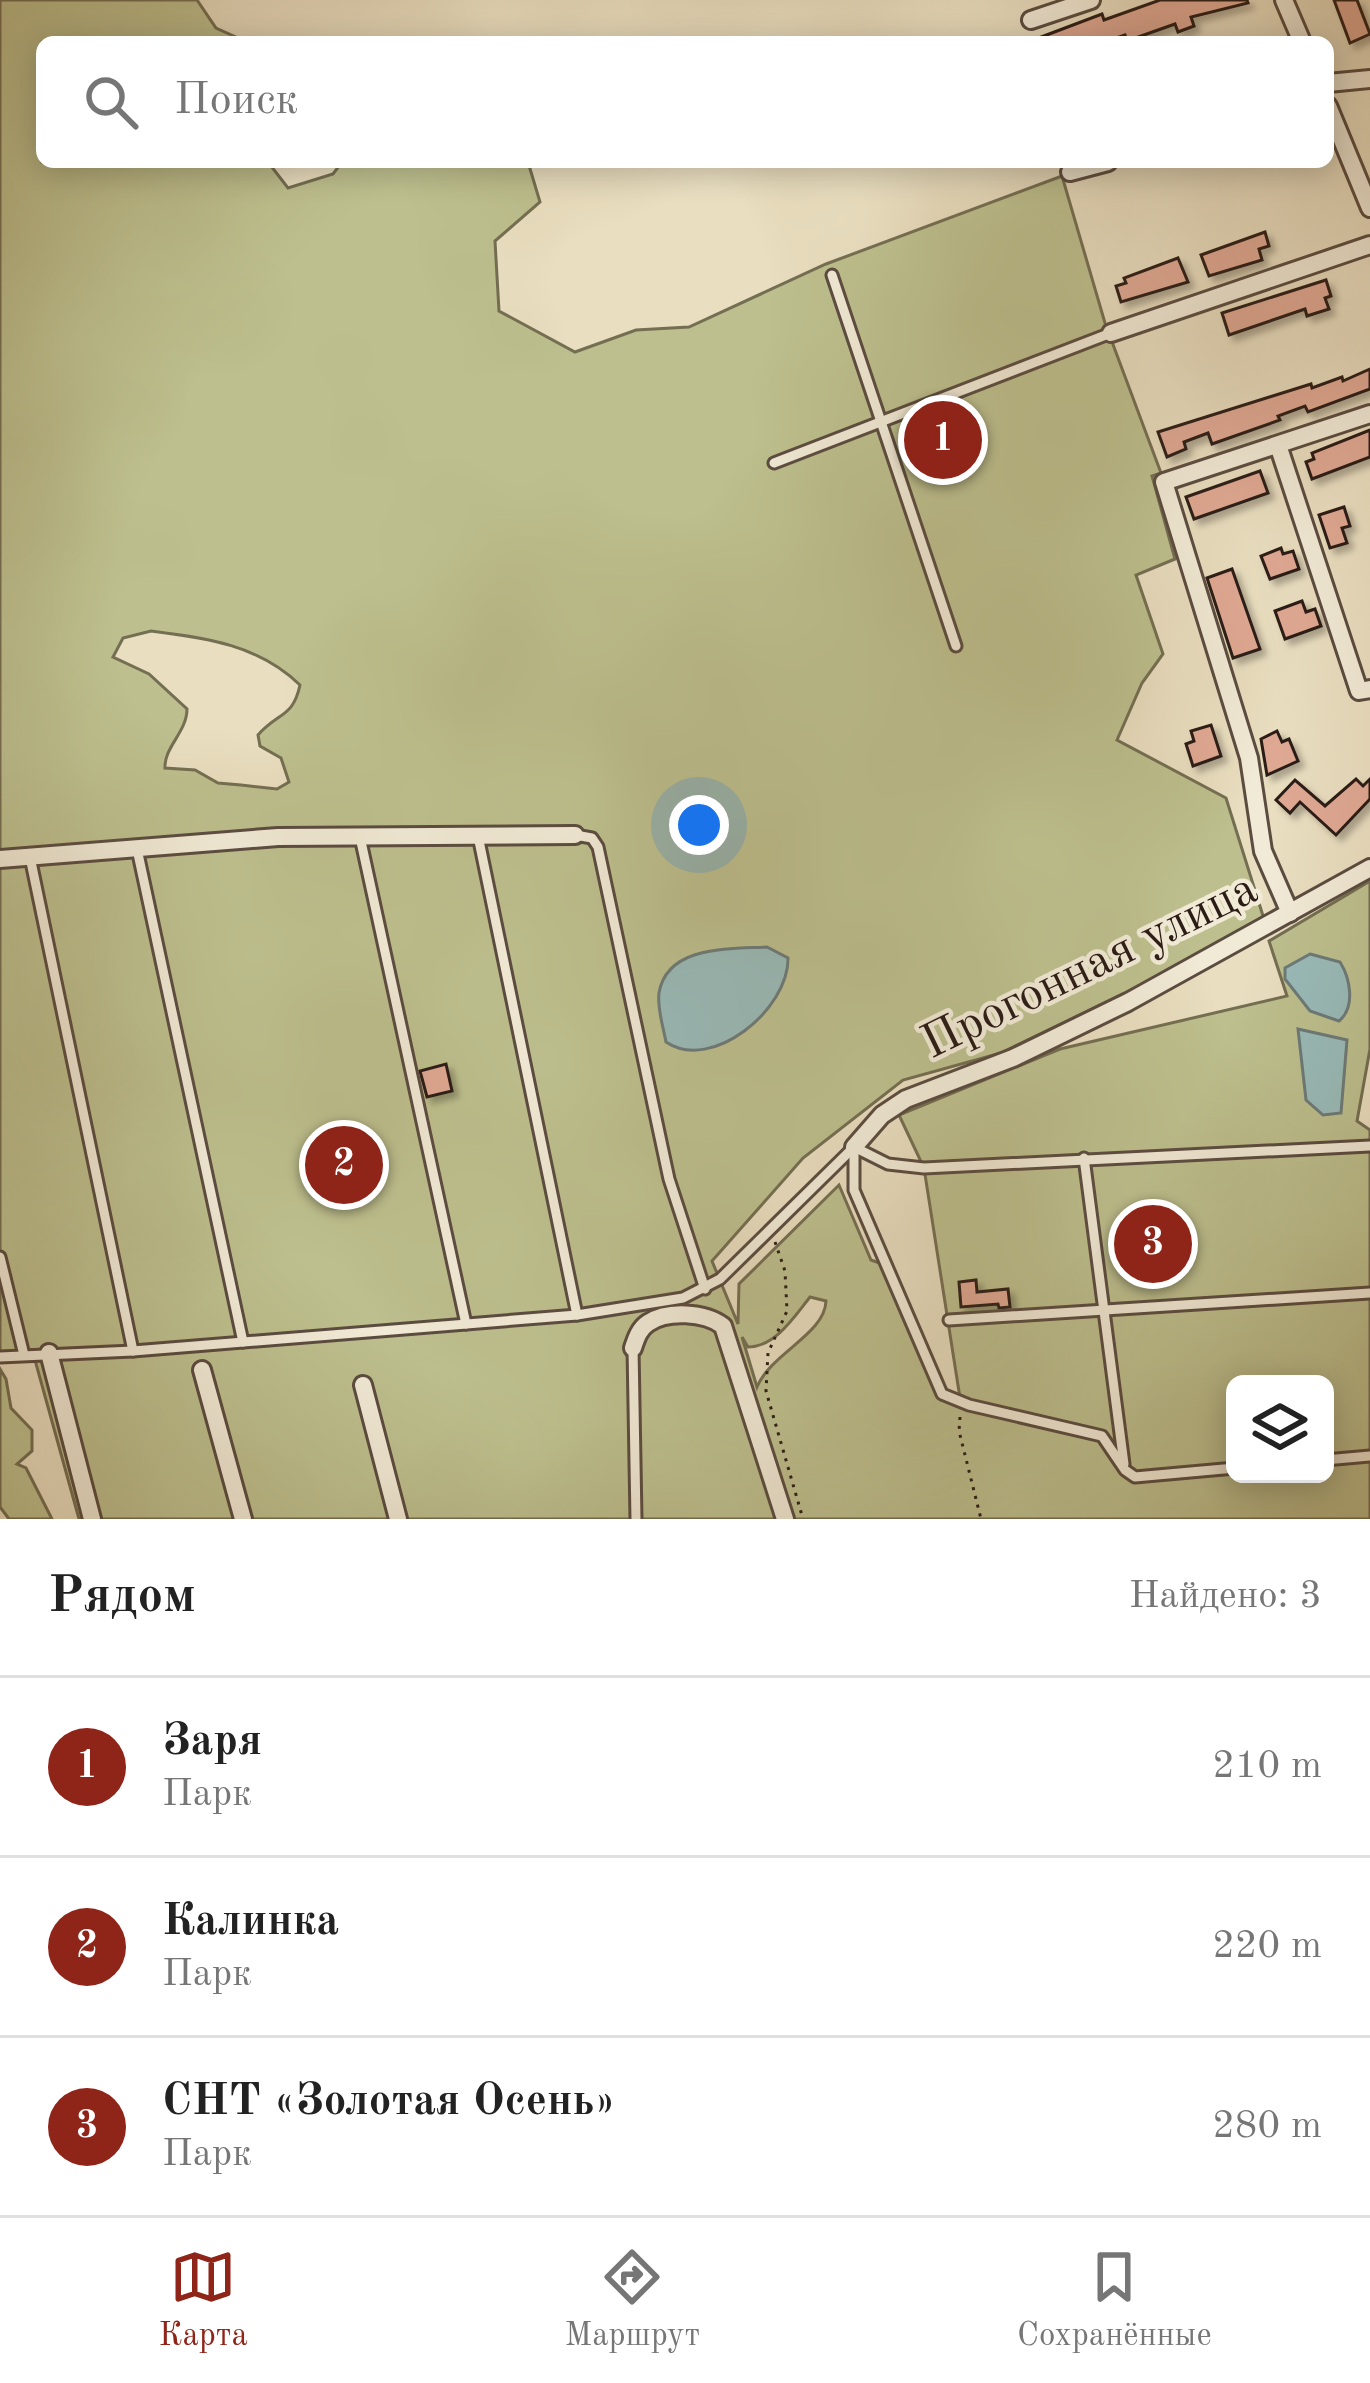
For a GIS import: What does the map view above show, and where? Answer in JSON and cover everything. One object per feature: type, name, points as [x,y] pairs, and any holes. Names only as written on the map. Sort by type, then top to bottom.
[{"type":"street","points":[[1031,20],[1091,0]]},
{"type":"street","points":[[1284,0],[1299,36]]},
{"type":"street","points":[[1334,82],[1370,79]]},
{"type":"street","points":[[1334,121],[1370,208]]},
{"type":"street","points":[[1070,172],[1085,168]]},
{"type":"street","points":[[1112,333],[1370,245]]},
{"type":"street","points":[[1290,914],[1262,850],[1249,758],[1164,482],[1370,414]]},
{"type":"street","points":[[1278,445],[1359,691],[1370,689]]},
{"type":"street","points":[[0,859],[278,837],[575,835]]},
{"type":"street","name":"Прогонная улица","points":[[854,1147],[882,1115],[906,1099],[1013,1058],[1128,1003],[1370,868]]},
{"type":"street","points":[[633,1348],[645,1325],[655,1320],[697,1314],[723,1326],[784,1519]]},
{"type":"street","points":[[49,1353],[92,1519]]},
{"type":"street","points":[[202,1370],[243,1519]]},
{"type":"street","points":[[363,1385],[398,1519]]},
{"type":"lane","points":[[832,275],[956,646]]},
{"type":"lane","points":[[774,463],[1112,333]]},
{"type":"lane","points":[[575,835],[592,838],[598,847],[669,1178],[705,1289]]},
{"type":"lane","points":[[478,836],[577,1315]]},
{"type":"lane","points":[[360,837],[466,1324]]},
{"type":"lane","points":[[137,848],[244,1342]]},
{"type":"lane","points":[[29,856],[133,1351]]},
{"type":"lane","points":[[854,1147],[887,1164],[924,1168],[1370,1146]]},
{"type":"lane","points":[[0,1357],[133,1351],[577,1315],[683,1298],[705,1289],[854,1147]]},
{"type":"lane","points":[[854,1147],[852,1175],[859,1204],[942,1394],[960,1403],[1102,1436],[1135,1477],[1226,1469]]},
{"type":"lane","points":[[1084,1158],[1125,1470]]},
{"type":"lane","points":[[0,1257],[23,1355]]},
{"type":"lane","points":[[949,1320],[1370,1293]]},
{"type":"lane","points":[[633,1348],[636,1519]]},
{"type":"lane","points":[[1334,1459],[1370,1456]]},
{"type":"path","points":[[770,1229],[785,1271],[787,1311],[768,1353],[766,1391],[803,1519]]},
{"type":"path","points":[[960,1403],[959,1431],[981,1519]]},
{"type":"green space","points":[[0,0],[197,0],[216,28],[234,36],[36,36],[36,168],[273,168],[288,188],[333,174],[338,168],[530,168],[540,202],[495,241],[499,311],[575,352],[636,330],[689,327],[826,264],[1062,176],[1105,323],[1161,473],[1152,476],[1175,559],[1136,575],[1163,654],[1142,683],[1117,740],[1226,798],[1264,919],[1170,971],[1001,1053],[903,1080],[803,1158],[712,1261],[738,1324],[739,1284],[839,1185],[871,1260],[885,1265],[942,1394],[960,1398],[924,1168],[899,1115],[1060,1049],[1287,996],[1269,941],[1370,881],[1370,1049],[1357,1121],[1370,1130],[1370,1519],[79,1519],[35,1360],[0,1362]],"holes":[[[151,631],[250,652],[300,685],[289,709],[258,735],[260,746],[281,758],[289,782],[277,789],[218,783],[195,770],[165,768],[187,709],[149,674],[113,657],[123,638]],[[810,1297],[826,1301],[817,1324],[757,1387],[742,1337],[748,1347],[758,1346],[783,1330]]]},
{"type":"green space","points":[[0,1369],[11,1408],[32,1430],[32,1451],[17,1464],[26,1468],[52,1519],[9,1519],[0,1507]]},
{"type":"water","points":[[767,947],[788,958],[785,978],[776,997],[745,1031],[705,1049],[684,1049],[666,1042],[659,993],[674,966],[702,953]]},
{"type":"water","points":[[1310,954],[1340,962],[1344,969],[1349,1000],[1339,1021],[1310,1011],[1285,979],[1285,968]]},
{"type":"water","points":[[1298,1029],[1347,1040],[1341,1113],[1323,1115],[1306,1100]]},
{"type":"building","points":[[1160,0],[1248,3],[1191,17],[1194,26],[1178,32],[1175,24],[1141,36],[1044,36],[1102,14],[1104,20]]},
{"type":"building","points":[[1334,0],[1357,0],[1370,34],[1350,43]]},
{"type":"building","points":[[1265,232],[1269,246],[1259,249],[1262,260],[1209,276],[1201,255]]},
{"type":"building","points":[[1178,258],[1188,282],[1121,302],[1116,286],[1126,283],[1124,278]]},
{"type":"building","points":[[1326,280],[1329,309],[1307,316],[1305,309],[1229,335],[1222,313]]},
{"type":"building","points":[[1370,369],[1370,389],[1308,412],[1305,406],[1212,444],[1208,433],[1184,442],[1186,449],[1167,457],[1158,432],[1311,384],[1312,388],[1342,377],[1343,381]]},
{"type":"building","points":[[1370,430],[1370,457],[1312,479],[1306,462],[1314,459],[1312,453]]},
{"type":"building","points":[[1260,471],[1268,493],[1194,519],[1186,497]]},
{"type":"building","points":[[1344,507],[1350,526],[1342,528],[1347,543],[1330,548],[1319,515]]},
{"type":"building","points":[[1281,548],[1283,554],[1293,551],[1299,569],[1270,579],[1261,556]]},
{"type":"building","points":[[1232,569],[1260,649],[1233,658],[1207,578]]},
{"type":"building","points":[[1302,601],[1306,612],[1315,609],[1321,626],[1285,639],[1275,611]]},
{"type":"building","points":[[1211,725],[1221,756],[1193,766],[1186,744],[1194,741],[1191,731]]},
{"type":"building","points":[[1277,731],[1282,742],[1289,739],[1298,761],[1267,775],[1261,739]]},
{"type":"building","points":[[1356,779],[1363,786],[1370,779],[1370,799],[1336,835],[1300,802],[1290,813],[1276,800],[1295,780],[1325,806]]},
{"type":"building","points":[[446,1064],[452,1091],[427,1097],[420,1071]]},
{"type":"building","points":[[976,1280],[977,1292],[1008,1289],[1010,1307],[961,1307],[959,1282]]},
{"type":"place","name":"Заря","points":[[943,440]]},
{"type":"place","name":"Калинка","points":[[344,1165]]},
{"type":"place","name":"СНТ «Золотая Осень»","points":[[1153,1244]]}]
